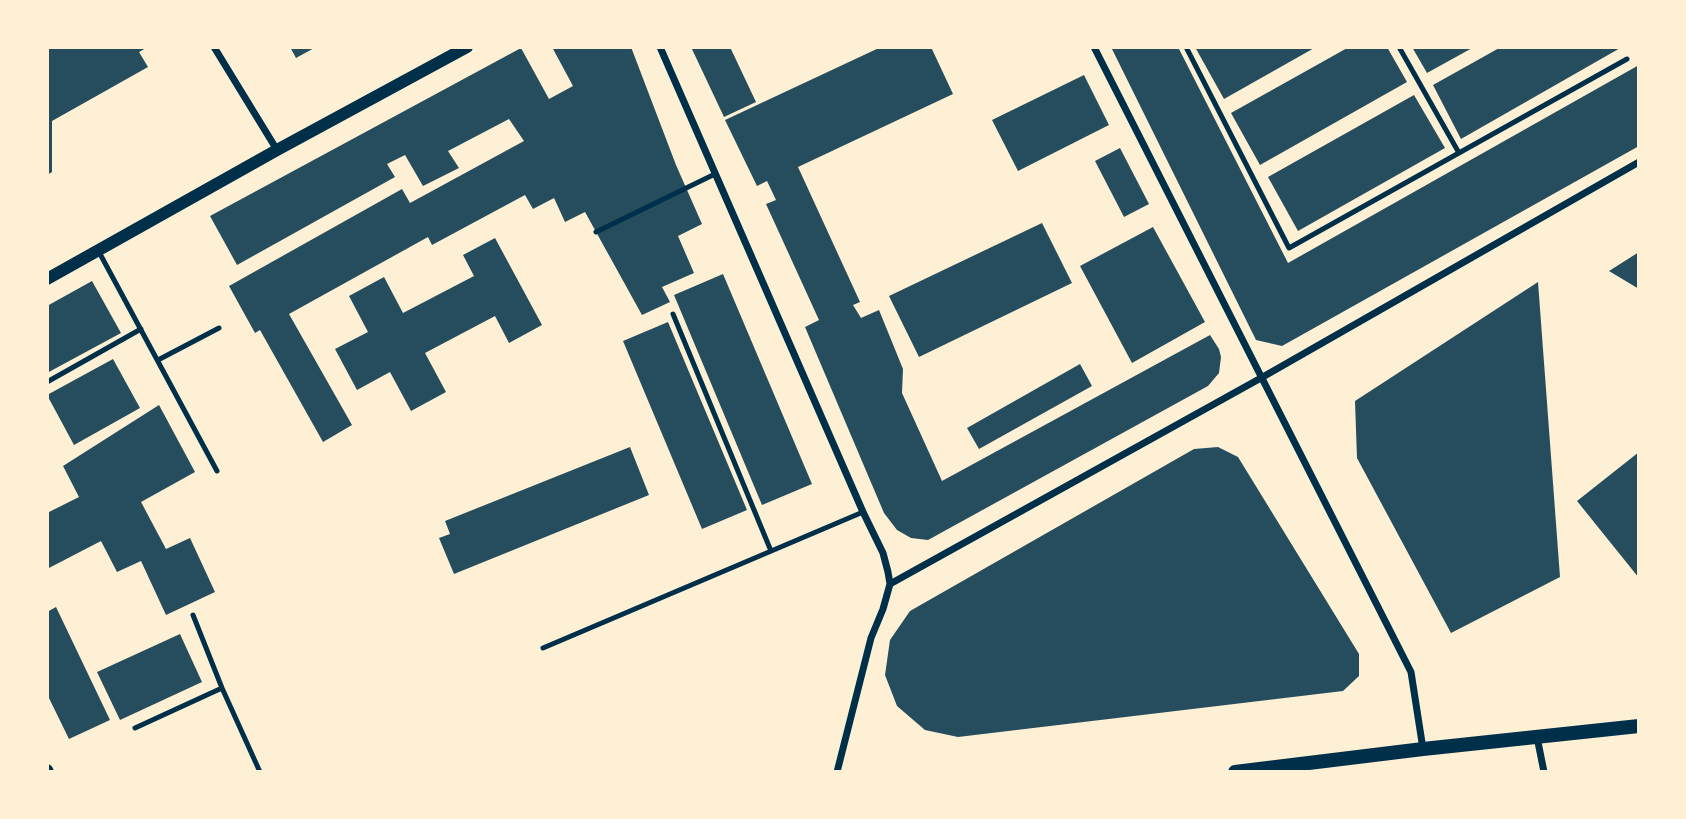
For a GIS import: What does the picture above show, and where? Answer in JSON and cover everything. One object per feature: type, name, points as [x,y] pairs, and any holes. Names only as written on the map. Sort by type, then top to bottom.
[{"type":"main road","points":[[1236,772],[1325,766],[1423,749],[1639,726]]},
{"type":"street","points":[[214,47],[277,150]]},
{"type":"street","points":[[47,279],[467,47]]},
{"type":"street","points":[[660,47],[883,553],[890,584],[872,638],[837,772]]},
{"type":"street","points":[[1094,47],[1411,672],[1423,749]]},
{"type":"street","points":[[890,584],[1261,378],[1639,162]]},
{"type":"street","points":[[1537,737],[1544,772]]},
{"type":"lane","points":[[1186,47],[1289,248],[1627,59]]},
{"type":"lane","points":[[1399,47],[1459,153]]},
{"type":"lane","points":[[596,232],[715,174]]},
{"type":"lane","points":[[98,250],[217,471]]},
{"type":"lane","points":[[673,314],[771,551]]},
{"type":"lane","points":[[158,360],[219,328]]},
{"type":"lane","points":[[47,382],[141,329]]},
{"type":"lane","points":[[543,648],[863,512]]},
{"type":"lane","points":[[193,615],[260,772]]},
{"type":"lane","points":[[135,727],[222,688]]},
{"type":"building","points":[[47,47],[148,47],[139,52],[148,67],[52,121],[52,172],[47,175]]},
{"type":"building","points":[[290,47],[316,47],[296,58]]},
{"type":"building","points":[[552,47],[631,47],[676,165],[702,224],[678,236],[694,273],[662,287],[670,302],[642,315],[585,212],[565,222],[554,198],[533,209],[525,195],[432,245],[428,237],[289,314],[352,425],[323,442],[260,330],[255,333],[229,286],[402,189],[410,203],[524,141],[509,119],[448,151],[459,168],[423,186],[405,155],[387,164],[395,177],[237,265],[210,216],[521,48],[549,99],[573,86]]},
{"type":"building","points":[[691,47],[730,47],[756,102],[724,117]]},
{"type":"building","points":[[881,47],[931,47],[953,94],[798,167],[860,302],[853,305],[861,318],[879,310],[903,369],[902,393],[942,481],[1210,335],[1221,357],[1219,373],[1208,386],[928,540],[911,538],[897,530],[884,513],[805,327],[819,320],[766,204],[776,200],[767,181],[757,186],[725,120]]},
{"type":"building","points":[[1111,47],[1178,47],[1288,263],[1639,65],[1639,146],[1282,346],[1256,340]]},
{"type":"building","points":[[1195,47],[1316,47],[1224,99]]},
{"type":"building","points":[[1349,47],[1387,47],[1407,82],[1260,165],[1231,113]]},
{"type":"building","points":[[1412,47],[1474,47],[1427,73]]},
{"type":"building","points":[[1501,47],[1622,47],[1461,139],[1433,85]]},
{"type":"building","points":[[1084,75],[1109,125],[1018,171],[992,120]]},
{"type":"building","points":[[1414,95],[1445,148],[1298,231],[1268,177]]},
{"type":"building","points":[[1120,148],[1149,204],[1124,217],[1095,161]]},
{"type":"building","points":[[1042,223],[1072,283],[919,357],[889,296]]},
{"type":"building","points":[[1153,227],[1205,322],[1132,363],[1080,266]]},
{"type":"building","points":[[495,238],[542,325],[509,343],[495,316],[425,353],[446,392],[411,411],[390,372],[357,390],[335,349],[368,332],[349,296],[384,277],[403,313],[474,276],[463,255]]},
{"type":"building","points":[[1639,252],[1639,289],[1609,271]]},
{"type":"building","points":[[723,274],[812,484],[762,505],[674,295]]},
{"type":"building","points":[[92,281],[121,333],[47,373],[47,306]]},
{"type":"building","points":[[1538,282],[1560,577],[1451,633],[1357,458],[1355,401]]},
{"type":"building","points":[[668,322],[747,510],[702,529],[623,341]]},
{"type":"building","points":[[113,359],[140,408],[74,445],[47,395]]},
{"type":"building","points":[[1080,364],[1092,386],[979,449],[967,428]]},
{"type":"building","points":[[159,405],[195,472],[141,502],[166,549],[190,538],[215,592],[166,615],[141,561],[117,572],[101,541],[47,569],[47,513],[79,497],[63,466]]},
{"type":"building","points":[[630,447],[649,495],[454,574],[439,538],[450,534],[445,521]]},
{"type":"building","points":[[1218,447],[1238,457],[1359,654],[1359,676],[1343,691],[958,737],[925,730],[897,706],[885,675],[890,640],[910,611],[1194,449]]},
{"type":"building","points":[[1639,452],[1639,578],[1577,501]]},
{"type":"building","points":[[56,607],[110,720],[69,739],[47,694],[47,612]]},
{"type":"building","points":[[180,634],[202,682],[120,720],[97,672]]}]
